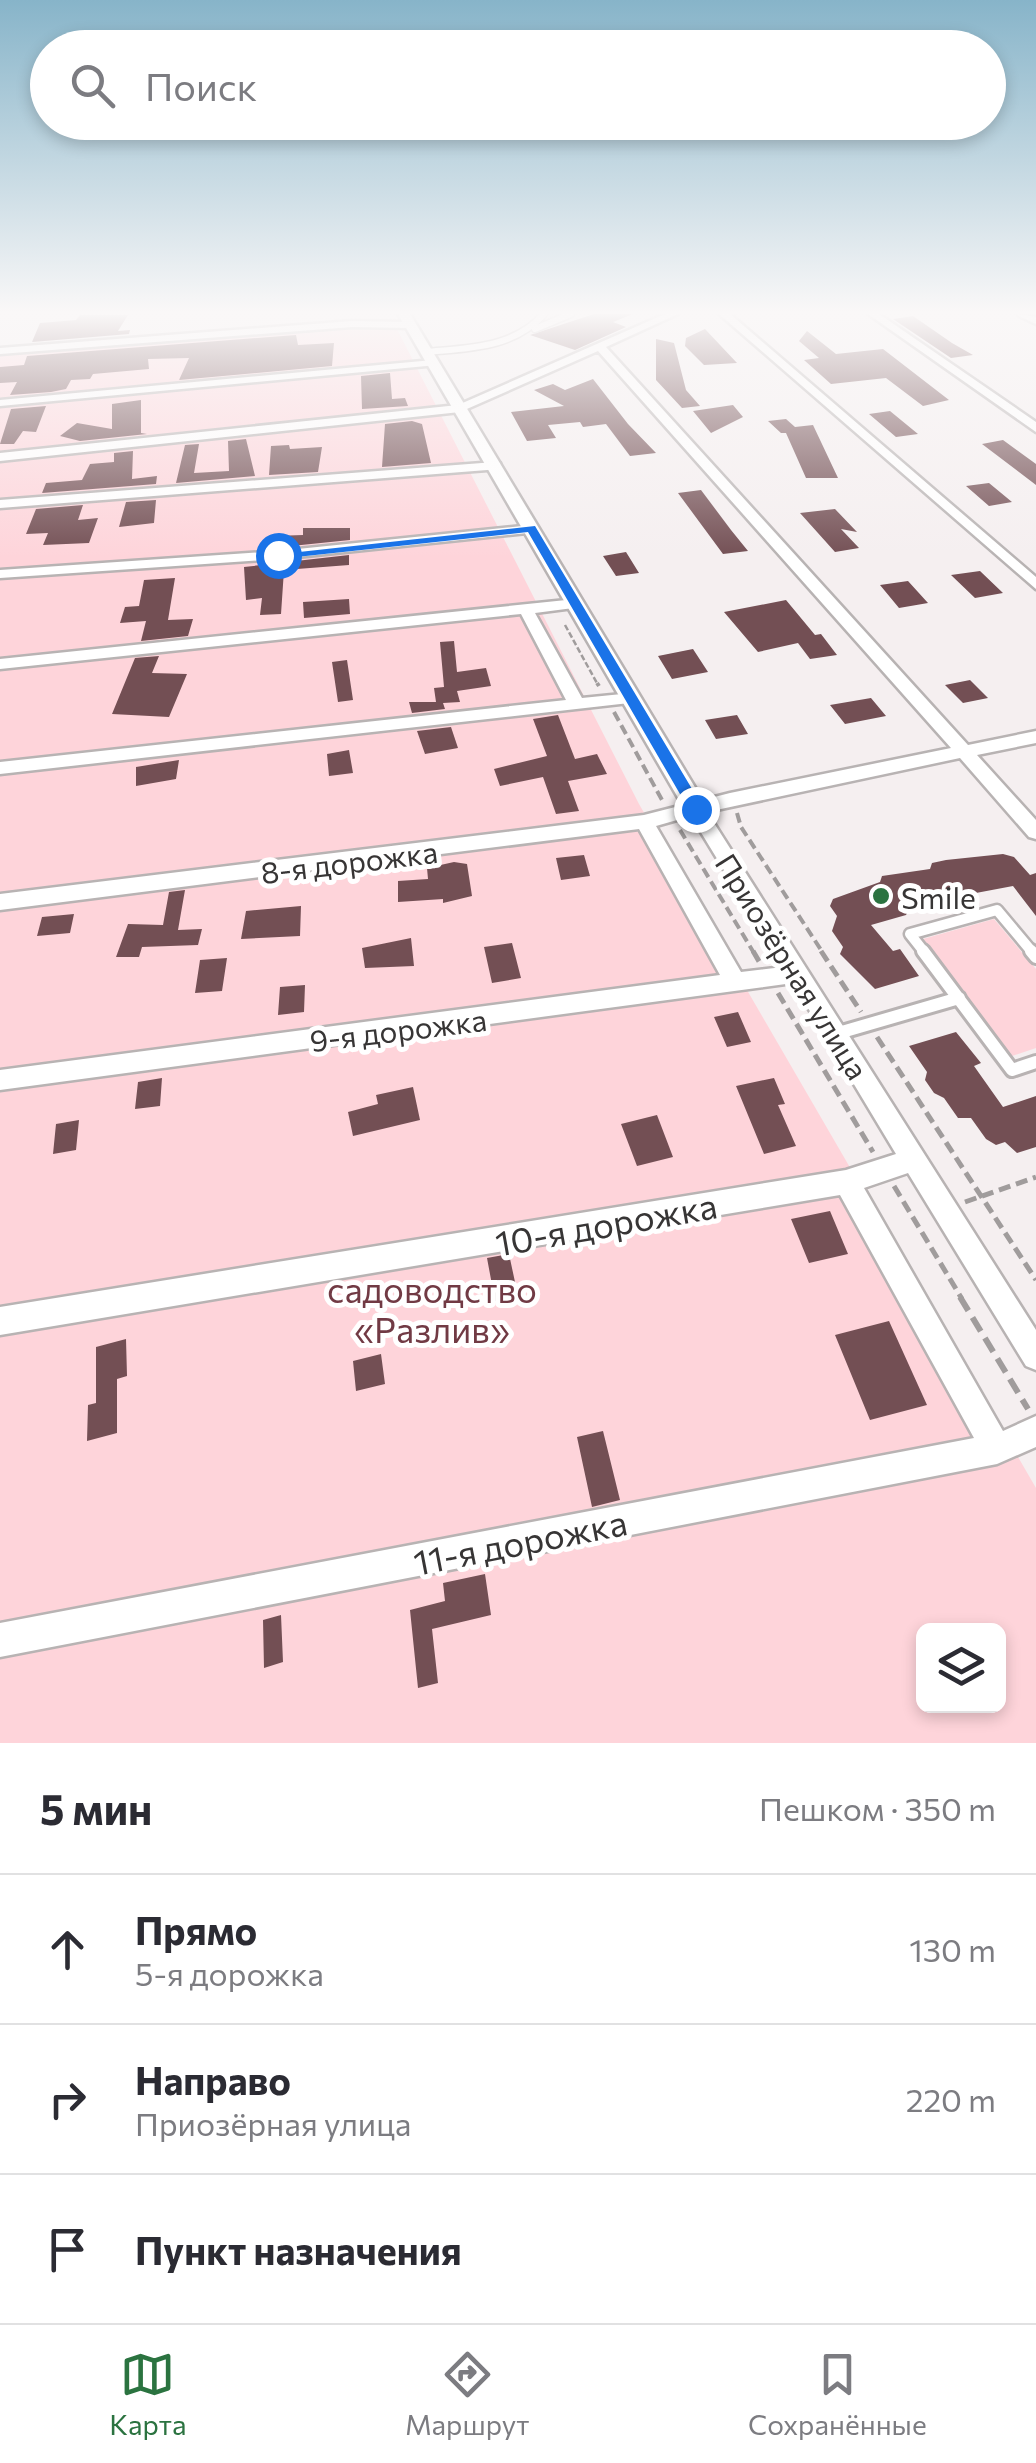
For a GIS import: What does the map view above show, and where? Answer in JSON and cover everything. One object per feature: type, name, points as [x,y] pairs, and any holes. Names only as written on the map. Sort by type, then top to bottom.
[{"type":"street","points":[[0,403],[72,395]]},
{"type":"street","name":"Приозёрная улица","points":[[453,395],[796,974],[1036,1356]]},
{"type":"street","points":[[0,457],[460,408],[489,395]]},
{"type":"street","points":[[643,395],[1036,832]]},
{"type":"street","points":[[818,395],[1036,585]]},
{"type":"street","points":[[989,395],[1036,428]]},
{"type":"street","points":[[0,504],[495,466]]},
{"type":"street","points":[[0,574],[278,555],[532,528]]},
{"type":"street","points":[[0,664],[576,604]]},
{"type":"street","points":[[527,612],[576,704]]},
{"type":"street","points":[[0,768],[632,698]]},
{"type":"street","name":"8-я дорожка","points":[[0,902],[644,822],[1036,737]]},
{"type":"street","points":[[644,822],[736,983]]},
{"type":"street","name":"9-я дорожка","points":[[0,1080],[796,974]]},
{"type":"street","name":"10-я дорожка","points":[[0,1321],[846,1182],[913,1160]]},
{"type":"street","points":[[846,1182],[997,1449]]},
{"type":"street","name":"11-я дорожка","points":[[0,1640],[997,1449],[1036,1430]]},
{"type":"lane","points":[[1036,956],[996,910],[910,934],[1012,1070],[1036,1062]]},
{"type":"lane","points":[[834,1034],[958,998]]},
{"type":"path","points":[[556,608],[671,816],[1036,1421]]},
{"type":"path","points":[[736,809],[740,828],[1036,1280]]},
{"type":"path","points":[[944,1209],[1036,1178]]},
{"type":"green space","name":"садоводство «Разлив»","points":[[0,395],[431,395],[639,804],[1036,1488],[1036,1743],[0,1743]]},
{"type":"green space","points":[[994,919],[1036,969],[1036,1048],[1012,1056],[923,939]]},
{"type":"building","points":[[362,395],[405,398],[408,406],[362,409]]},
{"type":"building","points":[[544,395],[606,395],[656,453],[630,456],[606,424],[548,425],[556,438],[527,441],[511,412],[564,406]]},
{"type":"building","points":[[670,395],[691,395],[700,406],[682,408]]},
{"type":"building","points":[[909,395],[943,395],[949,400],[923,406]]},
{"type":"building","points":[[141,400],[141,433],[147,434],[80,441],[60,436],[77,423],[112,429],[112,404]]},
{"type":"building","points":[[733,405],[743,417],[711,433],[693,411]]},
{"type":"building","points":[[46,406],[36,432],[23,431],[14,444],[0,444],[11,409]]},
{"type":"building","points":[[890,411],[918,434],[896,437],[869,414]]},
{"type":"building","points":[[786,419],[795,427],[813,425],[838,478],[806,478],[786,433],[768,421]]},
{"type":"building","points":[[385,424],[422,424],[431,463],[382,467]]},
{"type":"building","points":[[246,439],[255,476],[176,483],[185,445],[199,444],[194,473],[229,471],[228,441]]},
{"type":"building","points":[[1003,440],[1036,464],[1036,485],[982,444]]},
{"type":"building","points":[[289,445],[290,449],[322,447],[318,472],[269,475],[271,446]]},
{"type":"building","points":[[133,451],[132,479],[157,476],[156,484],[42,493],[46,483],[82,480],[90,464],[114,462],[114,453]]},
{"type":"building","points":[[989,483],[1012,502],[989,506],[966,486]]},
{"type":"building","points":[[701,490],[748,551],[723,554],[678,493]]},
{"type":"building","points":[[156,500],[154,523],[119,527],[126,502]]},
{"type":"building","points":[[83,505],[78,520],[98,518],[89,543],[43,545],[48,533],[26,534],[36,509]]},
{"type":"building","points":[[835,509],[857,532],[841,529],[859,548],[835,552],[800,513]]},
{"type":"building","points":[[303,528],[350,528],[350,540],[272,548],[273,536],[303,535]]},
{"type":"building","points":[[626,552],[639,573],[616,576],[603,556]]},
{"type":"building","points":[[349,555],[349,565],[284,570],[281,614],[260,615],[262,598],[246,600],[244,567]]},
{"type":"building","points":[[980,571],[1003,593],[975,598],[951,575]]},
{"type":"building","points":[[175,578],[168,620],[193,619],[188,636],[141,641],[146,621],[120,623],[125,607],[139,606],[144,580]]},
{"type":"building","points":[[908,581],[928,603],[899,608],[880,585]]},
{"type":"building","points":[[349,599],[350,614],[304,618],[303,602]]},
{"type":"building","points":[[786,600],[837,655],[810,659],[798,643],[758,652],[724,612]]},
{"type":"building","points":[[454,641],[457,672],[486,668],[491,686],[457,691],[460,702],[443,703],[445,709],[412,713],[409,702],[436,702],[434,688],[444,687],[440,642]]},
{"type":"building","points":[[693,649],[708,672],[672,679],[658,656]]},
{"type":"building","points":[[159,656],[152,673],[187,674],[169,717],[112,714],[135,658]]},
{"type":"building","points":[[347,660],[353,700],[338,702],[332,662]]},
{"type":"building","points":[[970,680],[988,698],[963,703],[945,685]]},
{"type":"building","points":[[871,698],[886,716],[845,724],[830,705]]},
{"type":"building","points":[[558,715],[575,759],[597,754],[607,774],[568,781],[579,811],[556,814],[543,777],[500,786],[494,769],[547,756],[533,719]]},
{"type":"building","points":[[737,715],[748,734],[716,739],[705,720]]},
{"type":"building","points":[[451,727],[458,748],[425,754],[417,731]]},
{"type":"building","points":[[349,750],[353,773],[329,776],[327,754]]},
{"type":"building","points":[[179,760],[176,779],[136,786],[136,767]]},
{"type":"building","points":[[1003,854],[1014,857],[1030,875],[1036,873],[1036,916],[1013,886],[960,896],[958,901],[929,909],[909,910],[906,915],[871,925],[893,951],[900,949],[919,976],[875,989],[840,954],[843,947],[832,931],[837,916],[830,906],[833,899],[880,882],[882,876],[930,869],[932,863],[946,860]]},
{"type":"building","points":[[584,855],[590,876],[561,880],[556,858]]},
{"type":"building","points":[[454,862],[467,864],[472,896],[443,903],[443,899],[398,902],[398,881],[428,879],[427,868]]},
{"type":"building","points":[[185,890],[178,930],[202,929],[198,945],[142,947],[139,957],[116,957],[128,924],[163,925],[169,892]]},
{"type":"building","points":[[301,906],[300,936],[241,939],[246,911]]},
{"type":"building","points":[[74,914],[70,933],[37,936],[42,917]]},
{"type":"building","points":[[411,938],[414,966],[365,968],[362,948]]},
{"type":"building","points":[[512,943],[521,978],[492,983],[484,947]]},
{"type":"building","points":[[227,958],[222,991],[195,993],[200,960]]},
{"type":"building","points":[[305,985],[304,1012],[278,1015],[280,987]]},
{"type":"building","points":[[738,1012],[751,1042],[727,1047],[714,1017]]},
{"type":"building","points":[[956,1032],[981,1063],[974,1066],[1003,1107],[1036,1096],[1036,1147],[1017,1153],[1005,1142],[996,1145],[986,1139],[971,1118],[958,1118],[944,1098],[934,1093],[925,1080],[927,1072],[909,1046]]},
{"type":"building","points":[[162,1078],[160,1106],[135,1109],[138,1082]]},
{"type":"building","points":[[774,1078],[785,1104],[778,1105],[796,1146],[764,1154],[736,1086]]},
{"type":"building","points":[[413,1087],[420,1120],[353,1136],[348,1112],[378,1104],[376,1095]]},
{"type":"building","points":[[657,1115],[673,1157],[637,1166],[621,1124]]},
{"type":"building","points":[[79,1120],[76,1150],[53,1154],[56,1124]]},
{"type":"building","points":[[830,1211],[848,1254],[809,1263],[791,1219]]},
{"type":"building","points":[[509,1254],[518,1296],[495,1301],[487,1258]]},
{"type":"building","points":[[889,1321],[927,1405],[870,1420],[835,1335]]},
{"type":"building","points":[[126,1339],[127,1376],[117,1379],[117,1433],[87,1441],[88,1405],[96,1403],[96,1347]]},
{"type":"building","points":[[381,1354],[385,1384],[356,1391],[353,1361]]},
{"type":"building","points":[[603,1431],[620,1500],[592,1507],[577,1437]]},
{"type":"building","points":[[485,1574],[491,1615],[432,1629],[438,1683],[418,1688],[410,1610],[445,1601],[443,1583]]},
{"type":"building","points":[[281,1615],[283,1662],[264,1668],[263,1620]]},
{"type":"place","name":"Smile","points":[[881,896]]},
{"type":"route","points":[[278,555],[532,528],[696,809]]}]
